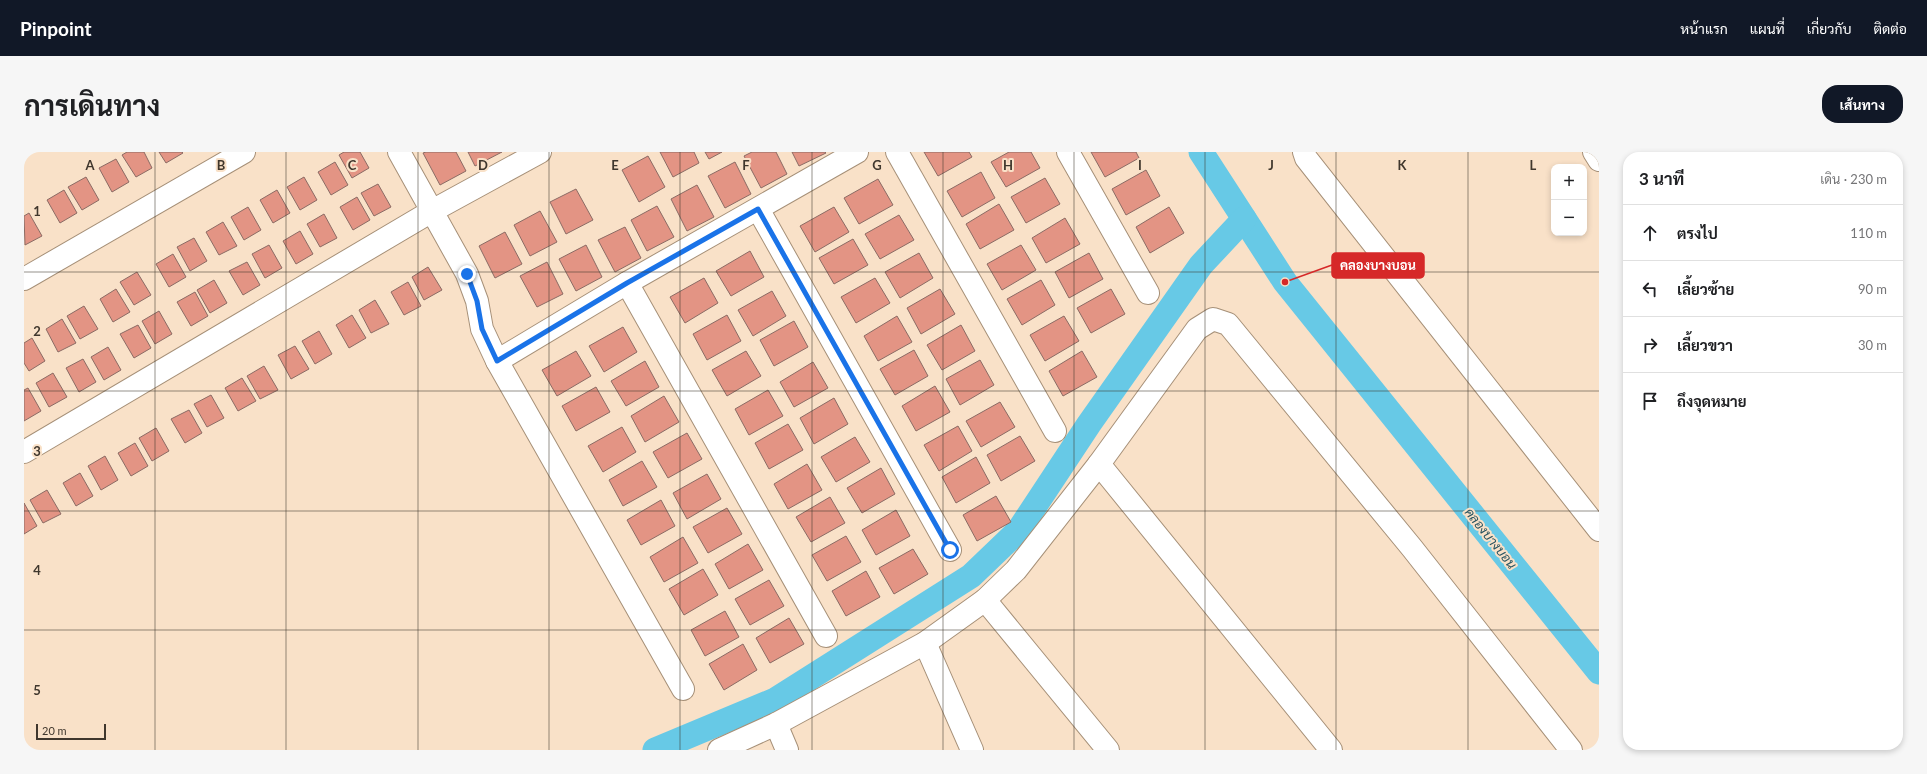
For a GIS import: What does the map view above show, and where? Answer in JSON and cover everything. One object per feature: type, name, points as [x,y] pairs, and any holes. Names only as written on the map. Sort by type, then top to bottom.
[{"type":"street","points":[[24,279],[244,152]]},
{"type":"street","points":[[399,152],[467,274],[477,301],[482,329],[497,361],[683,688]]},
{"type":"street","points":[[24,452],[432,211],[540,152]]},
{"type":"street","points":[[497,361],[627,283],[857,152]]},
{"type":"street","points":[[897,152],[1055,431]]},
{"type":"street","points":[[1068,152],[1148,294]]},
{"type":"street","points":[[1304,152],[1306,158],[1599,530]]},
{"type":"street","points":[[1594,152],[1599,160]]},
{"type":"street","points":[[758,209],[950,550]]},
{"type":"street","points":[[627,283],[826,636]]},
{"type":"street","points":[[719,750],[776,724],[925,643],[985,600],[1016,570],[1099,464],[1197,330],[1213,319],[1228,324],[1412,548],[1572,750]]},
{"type":"street","points":[[1099,464],[1330,750]]},
{"type":"street","points":[[985,600],[1108,750]]},
{"type":"street","points":[[925,643],[972,750]]},
{"type":"street","points":[[776,724],[787,750]]},
{"type":"building","points":[[127,152],[144,152],[152,168],[136,177],[122,155]]},
{"type":"building","points":[[159,152],[182,152],[183,153],[166,163]]},
{"type":"building","points":[[344,152],[360,152],[369,168],[352,178],[339,155]]},
{"type":"building","points":[[456,152],[466,171],[440,185],[423,153]]},
{"type":"building","points":[[468,152],[502,152],[475,166]]},
{"type":"building","points":[[660,152],[694,152],[699,163],[673,177]]},
{"type":"building","points":[[705,152],[722,152],[709,159]]},
{"type":"building","points":[[752,152],[776,152],[787,174],[761,188],[744,156]]},
{"type":"building","points":[[792,152],[825,152],[826,153],[799,166]]},
{"type":"building","points":[[924,152],[969,152],[972,157],[938,176]]},
{"type":"building","points":[[1009,152],[1031,152],[1040,168],[1006,187],[991,162]]},
{"type":"building","points":[[1091,152],[1136,152],[1139,158],[1105,177]]},
{"type":"building","points":[[648,156],[665,187],[639,202],[622,170]]},
{"type":"building","points":[[116,159],[129,182],[112,192],[99,168]]},
{"type":"building","points":[[335,162],[348,185],[331,195],[318,172]]},
{"type":"building","points":[[735,162],[751,194],[725,208],[708,176]]},
{"type":"building","points":[[1146,170],[1160,196],[1126,215],[1112,189]]},
{"type":"building","points":[[981,172],[995,198],[962,217],[947,191]]},
{"type":"building","points":[[86,177],[99,200],[82,210],[68,187]]},
{"type":"building","points":[[304,177],[317,200],[300,210],[287,187]]},
{"type":"building","points":[[1045,178],[1060,204],[1026,223],[1011,197]]},
{"type":"building","points":[[878,179],[893,205],[859,224],[844,198]]},
{"type":"building","points":[[378,184],[391,207],[374,216],[361,193]]},
{"type":"building","points":[[697,185],[714,217],[687,231],[671,199]]},
{"type":"building","points":[[576,189],[593,220],[566,234],[550,202]]},
{"type":"building","points":[[64,190],[77,213],[60,223],[47,200]]},
{"type":"building","points":[[277,190],[290,213],[273,223],[260,200]]},
{"type":"building","points":[[357,197],[370,220],[353,230],[340,207]]},
{"type":"building","points":[[999,204],[1014,230],[980,249],[966,224]]},
{"type":"building","points":[[657,206],[674,237],[647,251],[631,220]]},
{"type":"building","points":[[248,207],[261,230],[244,240],[231,217]]},
{"type":"building","points":[[834,207],[849,232],[815,252],[800,226]]},
{"type":"building","points":[[1169,207],[1184,233],[1150,253],[1136,227]]},
{"type":"building","points":[[540,211],[557,242],[530,256],[514,225]]},
{"type":"building","points":[[29,213],[42,236],[25,245],[24,216]]},
{"type":"building","points":[[324,214],[337,238],[320,247],[307,224]]},
{"type":"building","points":[[899,215],[914,240],[880,259],[865,234]]},
{"type":"building","points":[[1065,218],[1080,244],[1046,263],[1032,238]]},
{"type":"building","points":[[223,222],[237,246],[219,255],[206,232]]},
{"type":"building","points":[[625,227],[641,258],[615,272],[598,240]]},
{"type":"building","points":[[300,231],[313,254],[296,264],[283,241]]},
{"type":"building","points":[[505,232],[522,264],[495,278],[479,246]]},
{"type":"building","points":[[194,238],[207,261],[190,271],[177,247]]},
{"type":"building","points":[[853,239],[868,265],[834,284],[819,258]]},
{"type":"building","points":[[269,245],[282,268],[265,278],[252,254]]},
{"type":"building","points":[[586,245],[602,277],[576,291],[559,259]]},
{"type":"building","points":[[1021,245],[1036,270],[1002,290],[987,264]]},
{"type":"building","points":[[750,251],[764,277],[731,296],[716,271]]},
{"type":"building","points":[[919,253],[933,278],[900,298],[885,272]]},
{"type":"building","points":[[1089,253],[1103,279],[1069,298],[1055,272]]},
{"type":"building","points":[[173,254],[186,277],[169,287],[156,264]]},
{"type":"building","points":[[247,262],[260,285],[243,295],[229,271]]},
{"type":"building","points":[[547,262],[563,294],[537,307],[520,276]]},
{"type":"building","points":[[428,267],[442,290],[424,300],[412,277]]},
{"type":"building","points":[[137,272],[151,295],[134,305],[120,282]]},
{"type":"building","points":[[704,278],[718,303],[685,323],[670,297]]},
{"type":"building","points":[[875,278],[890,303],[856,323],[841,297]]},
{"type":"building","points":[[214,280],[227,303],[210,313],[197,290]]},
{"type":"building","points":[[1041,280],[1055,305],[1022,325],[1007,299]]},
{"type":"building","points":[[408,282],[421,306],[404,315],[391,292]]},
{"type":"building","points":[[116,289],[130,312],[113,322],[100,299]]},
{"type":"building","points":[[940,289],[955,314],[921,334],[907,308]]},
{"type":"building","points":[[1111,289],[1125,314],[1091,333],[1077,308]]},
{"type":"building","points":[[772,291],[786,316],[753,336],[738,310]]},
{"type":"building","points":[[195,292],[208,316],[191,326],[177,302]]},
{"type":"building","points":[[375,300],[389,324],[371,333],[359,310]]},
{"type":"building","points":[[84,306],[98,329],[80,339],[67,316]]},
{"type":"building","points":[[159,311],[172,334],[155,344],[142,321]]},
{"type":"building","points":[[352,315],[366,338],[349,348],[336,325]]},
{"type":"building","points":[[727,315],[741,341],[707,360],[693,334]]},
{"type":"building","points":[[897,316],[912,342],[878,361],[864,336]]},
{"type":"building","points":[[1064,316],[1079,341],[1045,361],[1030,335]]},
{"type":"building","points":[[62,319],[76,343],[58,352],[46,329]]},
{"type":"building","points":[[794,321],[808,347],[774,366],[760,340]]},
{"type":"building","points":[[138,325],[151,348],[134,358],[120,334]]},
{"type":"building","points":[[961,325],[975,351],[942,370],[927,345]]},
{"type":"building","points":[[623,327],[637,352],[604,372],[589,346]]},
{"type":"building","points":[[319,331],[332,354],[315,364],[302,341]]},
{"type":"building","points":[[32,338],[45,361],[29,371],[24,363],[24,343]]},
{"type":"building","points":[[295,346],[309,369],[291,379],[278,355]]},
{"type":"building","points":[[108,347],[121,370],[104,380],[91,357]]},
{"type":"building","points":[[914,350],[928,376],[895,395],[880,369]]},
{"type":"building","points":[[576,351],[591,376],[557,396],[542,370]]},
{"type":"building","points":[[746,351],[761,376],[727,396],[712,370]]},
{"type":"building","points":[[1082,351],[1097,377],[1063,396],[1049,371]]},
{"type":"building","points":[[83,359],[96,382],[79,392],[66,368]]},
{"type":"building","points":[[980,360],[994,385],[960,405],[946,379]]},
{"type":"building","points":[[645,361],[659,387],[626,406],[611,381]]},
{"type":"building","points":[[813,362],[828,388],[794,407],[780,382]]},
{"type":"building","points":[[264,366],[278,390],[260,399],[247,376]]},
{"type":"building","points":[[53,373],[67,397],[49,407],[36,383]]},
{"type":"building","points":[[242,378],[256,401],[238,411],[225,388]]},
{"type":"building","points":[[935,386],[950,412],[916,431],[902,406]]},
{"type":"building","points":[[596,387],[610,412],[576,431],[562,406]]},
{"type":"building","points":[[28,388],[41,411],[24,421],[24,390]]},
{"type":"building","points":[[768,390],[783,416],[749,435],[735,409]]},
{"type":"building","points":[[211,395],[224,418],[207,427],[194,404]]},
{"type":"building","points":[[664,396],[679,422],[645,442],[631,416]]},
{"type":"building","points":[[834,398],[848,424],[814,444],[800,418]]},
{"type":"building","points":[[1000,402],[1015,427],[981,447],[966,421]]},
{"type":"building","points":[[189,410],[202,433],[185,443],[171,419]]},
{"type":"building","points":[[788,424],[803,450],[769,469],[755,443]]},
{"type":"building","points":[[958,426],[972,451],[939,471],[924,445]]},
{"type":"building","points":[[622,427],[636,452],[603,472],[588,446]]},
{"type":"building","points":[[156,428],[169,451],[152,461],[139,438]]},
{"type":"building","points":[[687,433],[702,459],[668,478],[653,452]]},
{"type":"building","points":[[1020,436],[1035,461],[1001,481],[987,455]]},
{"type":"building","points":[[855,437],[870,462],[836,482],[821,457]]},
{"type":"building","points":[[135,443],[148,466],[131,476],[118,453]]},
{"type":"building","points":[[105,456],[118,480],[101,490],[88,466]]},
{"type":"building","points":[[976,457],[990,483],[956,503],[942,477]]},
{"type":"building","points":[[642,461],[657,487],[623,506],[609,480]]},
{"type":"building","points":[[807,464],[822,490],[788,509],[774,484]]},
{"type":"building","points":[[881,468],[895,494],[862,513],[847,488]]},
{"type":"building","points":[[80,473],[93,496],[76,506],[63,483]]},
{"type":"building","points":[[707,474],[721,499],[687,519],[673,493]]},
{"type":"building","points":[[47,490],[61,514],[43,523],[30,500]]},
{"type":"building","points":[[996,496],[1011,522],[977,541],[963,515]]},
{"type":"building","points":[[830,497],[845,523],[811,542],[796,517]]},
{"type":"building","points":[[661,500],[675,526],[641,545],[627,520]]},
{"type":"building","points":[[24,503],[37,526],[24,534]]},
{"type":"building","points":[[727,508],[742,534],[708,553],[693,527]]},
{"type":"building","points":[[896,510],[910,536],[876,555],[862,530]]},
{"type":"building","points":[[846,536],[861,562],[827,581],[812,555]]},
{"type":"building","points":[[683,537],[698,563],[664,582],[650,557]]},
{"type":"building","points":[[748,544],[763,570],[729,589],[715,564]]},
{"type":"building","points":[[913,549],[928,574],[894,594],[879,568]]},
{"type":"building","points":[[703,569],[718,595],[684,615],[669,589]]},
{"type":"building","points":[[866,571],[880,597],[846,616],[832,591]]},
{"type":"building","points":[[769,580],[784,606],[750,625],[735,599]]},
{"type":"building","points":[[725,611],[739,637],[705,656],[691,630]]},
{"type":"building","points":[[789,618],[804,644],[770,663],[756,638]]},
{"type":"building","points":[[743,644],[757,670],[724,690],[709,664]]},
{"type":"waterway","name":"คลองบางบอน","points":[[1201,152],[1285,282],[1599,672]]},
{"type":"waterway","points":[[655,750],[775,700],[971,576],[1019,530],[1089,424],[1201,265],[1244,219]]},
{"type":"place","name":"คลองบางบอน","points":[[1285,282]]},
{"type":"route","points":[[467,274],[477,301],[482,329],[497,361],[627,283],[758,209],[950,550]]}]
